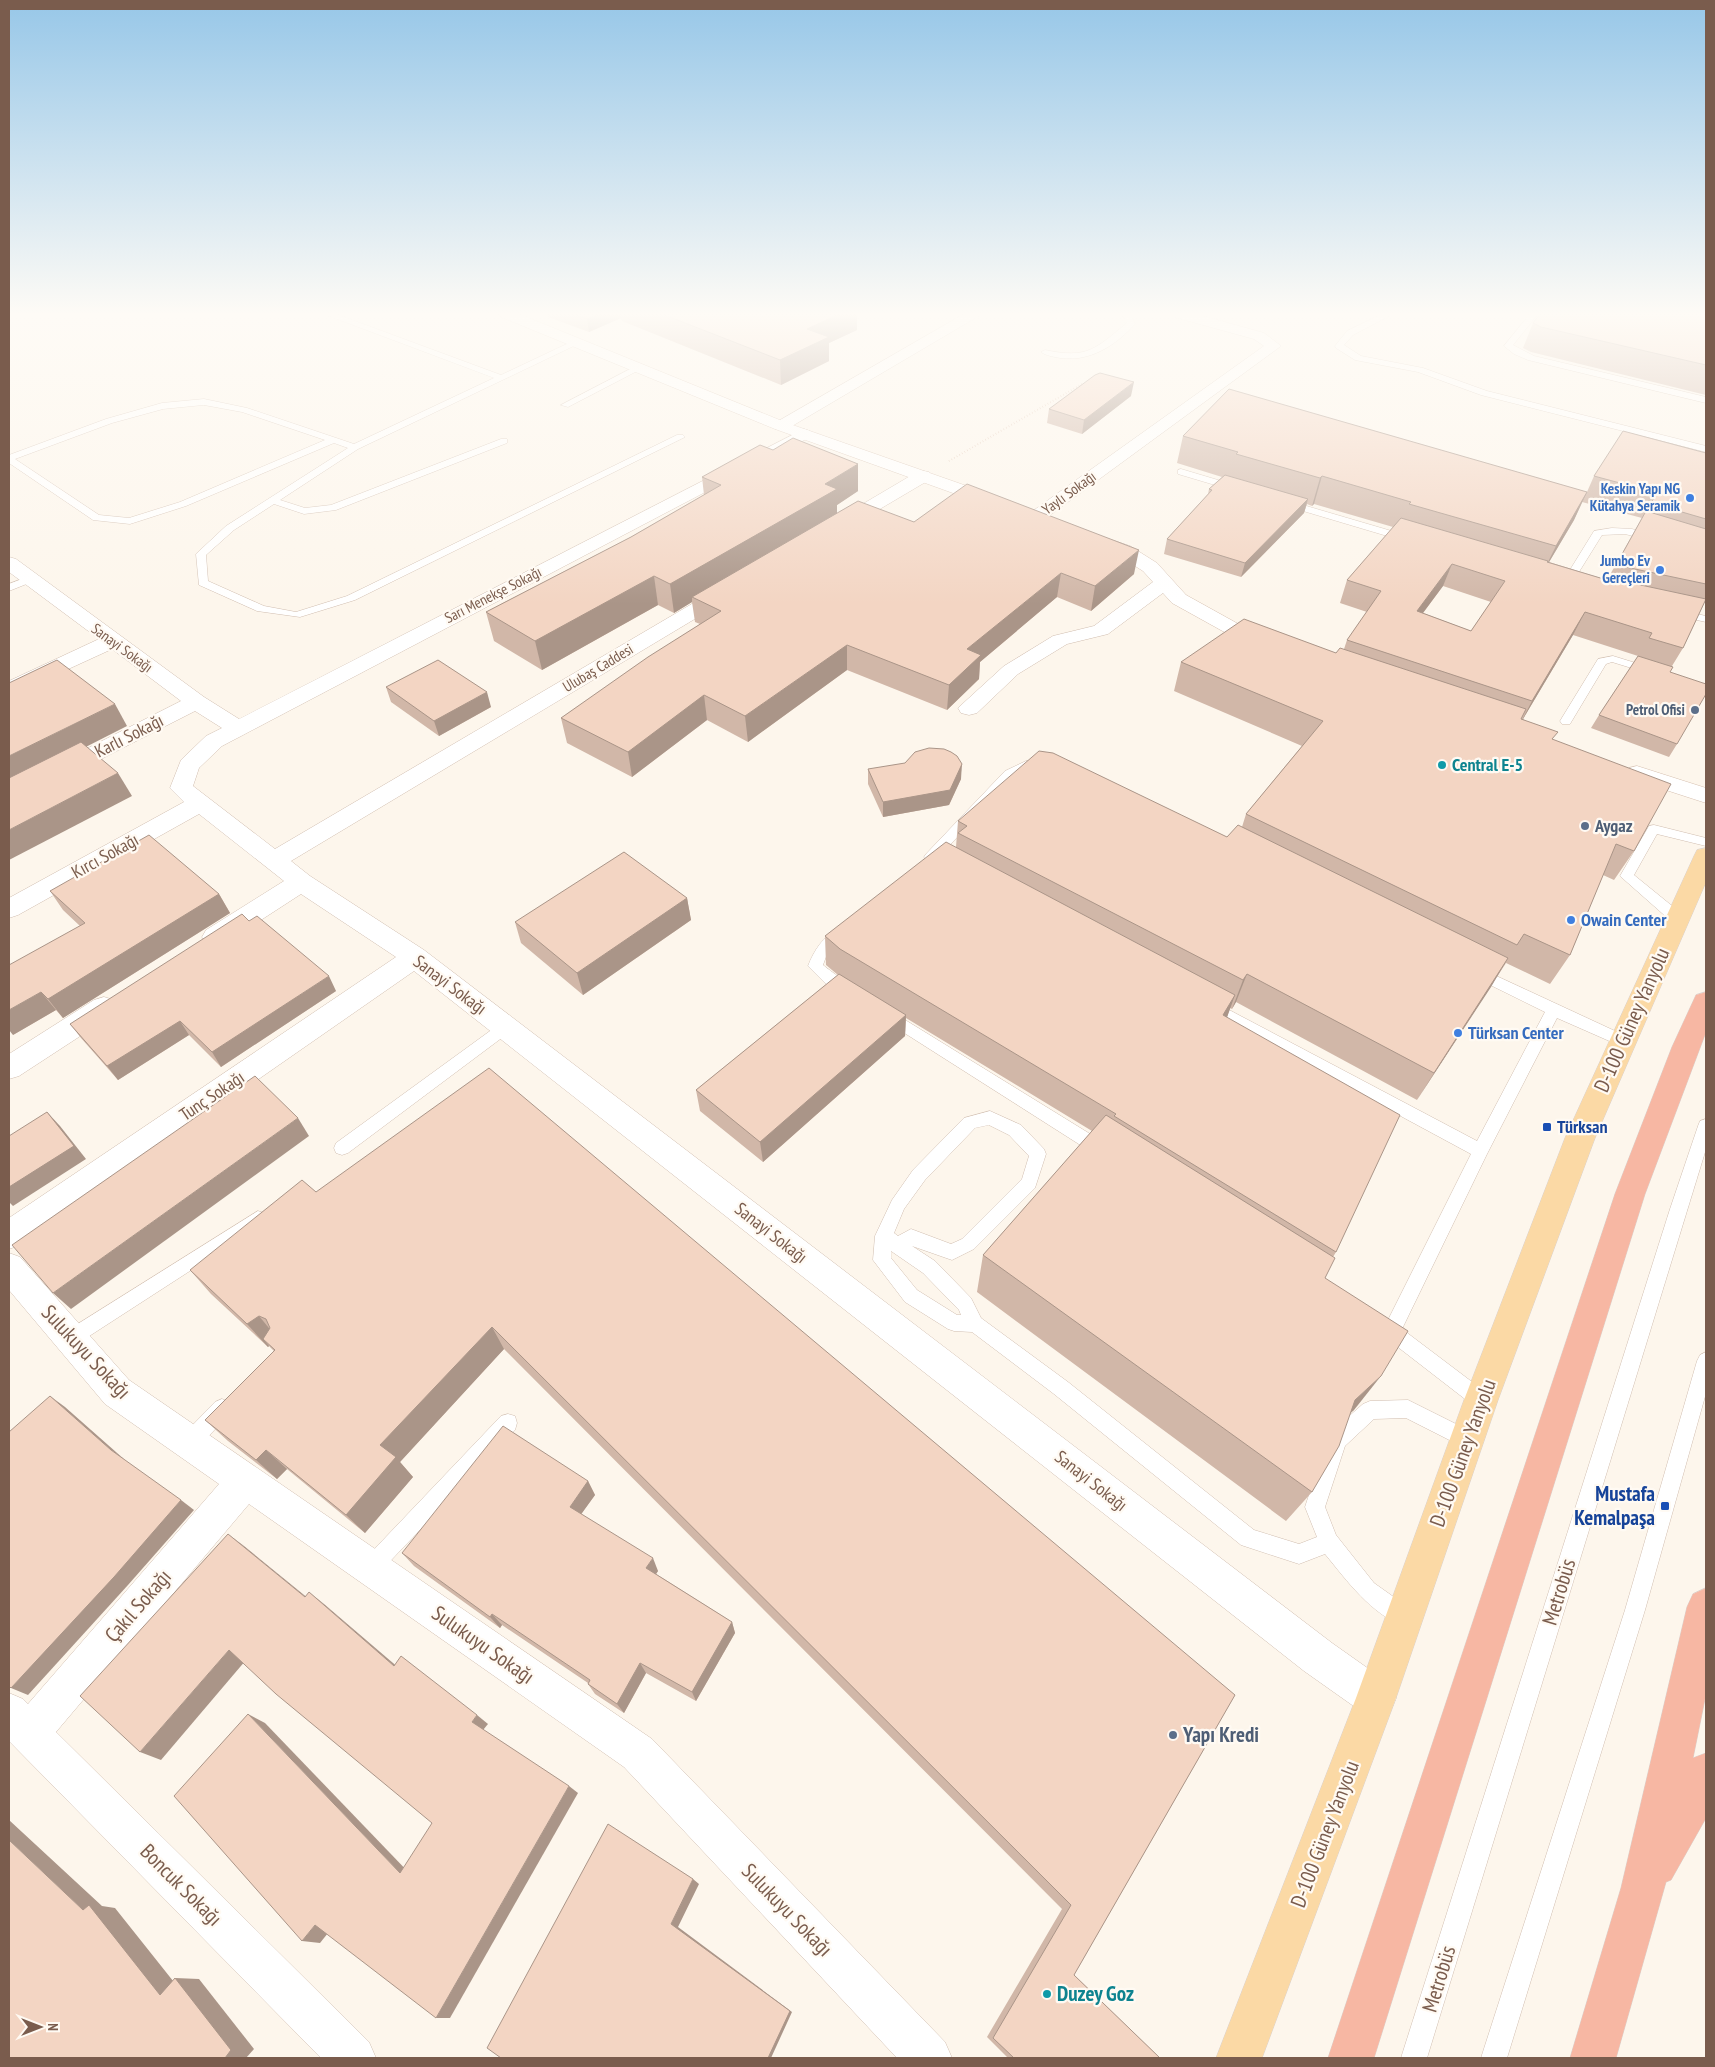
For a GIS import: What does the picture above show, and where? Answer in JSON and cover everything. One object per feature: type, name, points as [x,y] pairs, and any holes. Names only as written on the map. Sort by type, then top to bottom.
[{"type":"highway","points":[[1351,2058],[1630,1194],[1686,1047],[1706,1002]]},
{"type":"highway","points":[[1593,2058],[1643,1888],[1706,1607]]},
{"type":"highway","points":[[1643,1888],[1704,1781],[1706,1773]]},
{"type":"main road","name":"D-100 Güney Yanyolu","points":[[1239,2058],[1376,1698],[1481,1400],[1580,1138],[1706,856]]},
{"type":"street","points":[[743,410],[781,426],[923,476]]},
{"type":"street","points":[[781,426],[808,410]]},
{"type":"street","name":"Yaylı Sokağı","points":[[923,476],[1029,515],[1181,410]]},
{"type":"street","name":"Sarı Menekşe Sokağı","points":[[189,765],[214,741],[238,728],[804,434]]},
{"type":"street","points":[[820,536],[923,476]]},
{"type":"street","points":[[1088,537],[1123,550],[1150,567],[1179,599],[1262,645],[1281,652]]},
{"type":"street","name":"Sanayi Sokağı","points":[[9,564],[196,702],[238,728]]},
{"type":"street","name":"Ulubaş Caddesi","points":[[274,860],[744,582]]},
{"type":"street","points":[[969,708],[1011,670],[1060,640],[1102,630],[1164,583]]},
{"type":"street","points":[[9,689],[112,641]]},
{"type":"street","name":"Karlı Sokağı","points":[[9,797],[196,702]]},
{"type":"street","name":"Sanayi Sokağı","points":[[189,765],[181,788],[301,882],[415,957],[1310,1651],[1376,1698]]},
{"type":"street","points":[[1615,765],[1706,796]]},
{"type":"street","name":"Kırcı Sokağı","points":[[9,909],[201,803]]},
{"type":"street","points":[[192,951],[301,882]]},
{"type":"street","name":"Tunç Sokağı","points":[[9,1235],[415,957]]},
{"type":"street","points":[[9,1068],[126,994]]},
{"type":"street","name":"Sulukuyu Sokağı","points":[[9,1267],[118,1392],[638,1753],[929,2058]]},
{"type":"street","name":"Çakıl Sokağı","points":[[19,1722],[246,1480]]},
{"type":"street","name":"Boncuk Sokağı","points":[[19,1722],[353,2058]]},
{"type":"lane","points":[[9,458],[118,418],[146,410]]},
{"type":"lane","points":[[245,410],[355,447]]},
{"type":"lane","points":[[432,410],[355,447],[230,528],[201,554],[203,582],[261,609],[296,615],[351,598],[680,437]]},
{"type":"lane","points":[[1553,410],[1706,449]]},
{"type":"lane","points":[[9,458],[96,518],[130,521],[182,504],[333,440]]},
{"type":"lane","points":[[274,501],[304,512],[333,508],[504,441]]},
{"type":"lane","points":[[1181,472],[1247,491]]},
{"type":"lane","points":[[1275,500],[1415,541]]},
{"type":"lane","points":[[1565,586],[1598,533],[1613,530],[1634,532],[1661,541]]},
{"type":"lane","points":[[9,588],[30,579]]},
{"type":"lane","points":[[1668,611],[1706,620]]},
{"type":"lane","points":[[1566,721],[1602,661],[1613,659],[1661,674]]},
{"type":"lane","points":[[917,869],[936,859],[1009,774],[1030,764],[1046,765]]},
{"type":"lane","points":[[1677,918],[1627,876],[1654,830],[1706,842]]},
{"type":"lane","points":[[850,926],[821,951],[815,966],[834,983],[859,998]]},
{"type":"lane","points":[[1465,966],[1554,1010],[1623,1041]]},
{"type":"lane","points":[[1202,1002],[1480,1151]]},
{"type":"lane","points":[[876,1008],[1118,1160]]},
{"type":"lane","points":[[1392,1331],[1480,1151],[1554,1010]]},
{"type":"lane","points":[[342,1148],[506,1028]]},
{"type":"lane","points":[[892,1240],[911,1236],[932,1246],[952,1252],[968,1244],[1029,1183],[1038,1154],[1015,1130],[990,1118],[970,1123],[919,1175],[898,1205],[892,1240],[882,1260],[911,1296],[954,1323],[975,1324]]},
{"type":"lane","name":"Metrobüs","points":[[1414,2058],[1675,1219],[1706,1126]]},
{"type":"lane","points":[[71,1338],[272,1209]]},
{"type":"lane","points":[[892,1240],[929,1267],[966,1304],[975,1324],[1061,1388],[1248,1538],[1299,1554],[1329,1542]]},
{"type":"lane","points":[[1376,1321],[1392,1331],[1481,1400]]},
{"type":"lane","points":[[1494,2058],[1635,1610],[1706,1361]]},
{"type":"lane","points":[[190,1442],[238,1392]]},
{"type":"lane","points":[[1405,1617],[1367,1590],[1329,1542],[1315,1507],[1337,1440],[1370,1410],[1408,1409],[1467,1440]]},
{"type":"lane","points":[[371,1567],[508,1423]]},
{"type":"path","points":[[923,476],[1038,410]]},
{"type":"building","points":[[1054,410],[1097,410],[1084,420]]},
{"type":"building","points":[[1208,410],[1304,410],[1587,492],[1556,546],[1409,504],[1411,502],[1322,476],[1320,478],[1236,454],[1238,452],[1183,436]]},
{"type":"building","points":[[1623,431],[1706,453],[1706,519],[1651,503],[1657,493],[1594,476]]},
{"type":"building","points":[[793,438],[858,464],[825,484],[837,489],[670,584],[654,576],[535,641],[486,612],[631,537],[721,485],[702,477],[760,445],[773,450]]},
{"type":"building","points":[[1225,475],[1308,499],[1245,563],[1167,539],[1212,490],[1209,489]]},
{"type":"building","points":[[967,484],[1139,550],[1095,586],[1061,573],[967,649],[981,655],[949,685],[847,645],[745,716],[704,695],[628,752],[561,718],[648,657],[721,611],[692,597],[858,501],[914,522]]},
{"type":"building","points":[[1646,511],[1706,529],[1706,584],[1616,565]]},
{"type":"building","points":[[1401,518],[1607,580],[1608,578],[1706,599],[1683,648],[1649,638],[1652,633],[1585,612],[1532,701],[1347,640],[1381,591],[1347,580]],"holes":[[[1452,564],[1505,581],[1471,631],[1417,611]]]},
{"type":"building","points":[[1244,619],[1336,653],[1340,648],[1526,709],[1521,719],[1558,732],[1552,739],[1671,784],[1634,851],[1616,844],[1570,955],[1524,934],[1517,945],[1246,814],[1323,721],[1181,662]]},
{"type":"building","points":[[1638,656],[1673,667],[1670,672],[1706,684],[1706,694],[1677,744],[1599,715]]},
{"type":"building","points":[[57,660],[115,704],[9,756],[9,683]]},
{"type":"building","points":[[438,660],[487,692],[434,721],[386,687]]},
{"type":"building","points":[[81,742],[118,773],[9,830],[9,778]]},
{"type":"building","points":[[929,748],[944,749],[951,752],[957,756],[962,764],[950,790],[883,802],[868,769],[905,763],[915,752]]},
{"type":"building","points":[[1039,751],[1053,753],[1227,837],[1238,825],[1508,958],[1434,1073],[1247,974],[1243,980],[958,833],[967,826],[958,821]]},
{"type":"building","points":[[149,835],[219,894],[48,999],[41,992],[9,1010],[9,965],[85,923],[50,891]]},
{"type":"building","points":[[946,842],[1235,995],[1223,1015],[1400,1115],[1336,1252],[1114,1116],[1116,1114],[840,949],[825,936]]},
{"type":"building","points":[[624,852],[687,898],[577,973],[515,922]]},
{"type":"building","points":[[242,914],[249,921],[257,916],[329,976],[212,1052],[180,1021],[107,1066],[70,1024]]},
{"type":"building","points":[[839,974],[906,1015],[760,1142],[696,1090]]},
{"type":"building","points":[[489,1068],[1235,1695],[1074,1975],[1160,2058],[1014,2058],[993,2038],[1071,1905],[492,1327],[380,1445],[396,1457],[346,1515],[266,1450],[256,1460],[205,1420],[275,1350],[263,1339],[270,1328],[266,1319],[259,1316],[247,1324],[190,1270],[302,1180],[316,1192]]},
{"type":"building","points":[[255,1076],[298,1118],[53,1293],[12,1245]]},
{"type":"building","points":[[47,1112],[74,1146],[9,1187],[9,1136]]},
{"type":"building","points":[[1106,1115],[1335,1258],[1325,1278],[1408,1331],[1381,1376],[1355,1400],[1339,1446],[1312,1492],[983,1255]]},
{"type":"building","points":[[50,1396],[111,1450],[181,1500],[114,1577],[11,1688],[9,1686],[9,1432]]},
{"type":"building","points":[[503,1426],[588,1481],[570,1507],[653,1558],[646,1568],[732,1622],[692,1692],[640,1663],[617,1704],[588,1684],[590,1680],[492,1614],[490,1617],[402,1553]]},
{"type":"building","points":[[228,1534],[305,1597],[309,1592],[394,1666],[401,1656],[477,1715],[472,1722],[569,1786],[436,2018],[315,1925],[302,1941],[174,1796],[248,1714],[400,1873],[432,1823],[276,1694],[229,1650],[140,1752],[80,1696]]},
{"type":"building","points":[[608,1824],[693,1879],[671,1924],[790,2011],[768,2058],[501,2058],[487,2048]]},
{"type":"building","points":[[9,1840],[83,1910],[89,1905],[160,1995],[175,1978],[231,2050],[225,2058],[9,2058]]},
{"type":"place","name":"Keskin Yapı NG Kütahya Seramik","points":[[1690,498]]},
{"type":"place","name":"Jumbo Ev Gereçleri","points":[[1660,570]]},
{"type":"place","name":"Petrol Ofisi","points":[[1695,710]]},
{"type":"place","name":"Central E-5","points":[[1442,765]]},
{"type":"place","name":"Aygaz","points":[[1585,826]]},
{"type":"place","name":"Owain Center","points":[[1571,920]]},
{"type":"place","name":"Türksan Center","points":[[1458,1033]]},
{"type":"place","name":"Türksan","points":[[1547,1127]]},
{"type":"place","name":"Mustafa Kemalpaşa","points":[[1665,1506]]},
{"type":"place","name":"Yapı Kredi","points":[[1173,1735]]},
{"type":"place","name":"Duzey Goz","points":[[1047,1994]]}]
